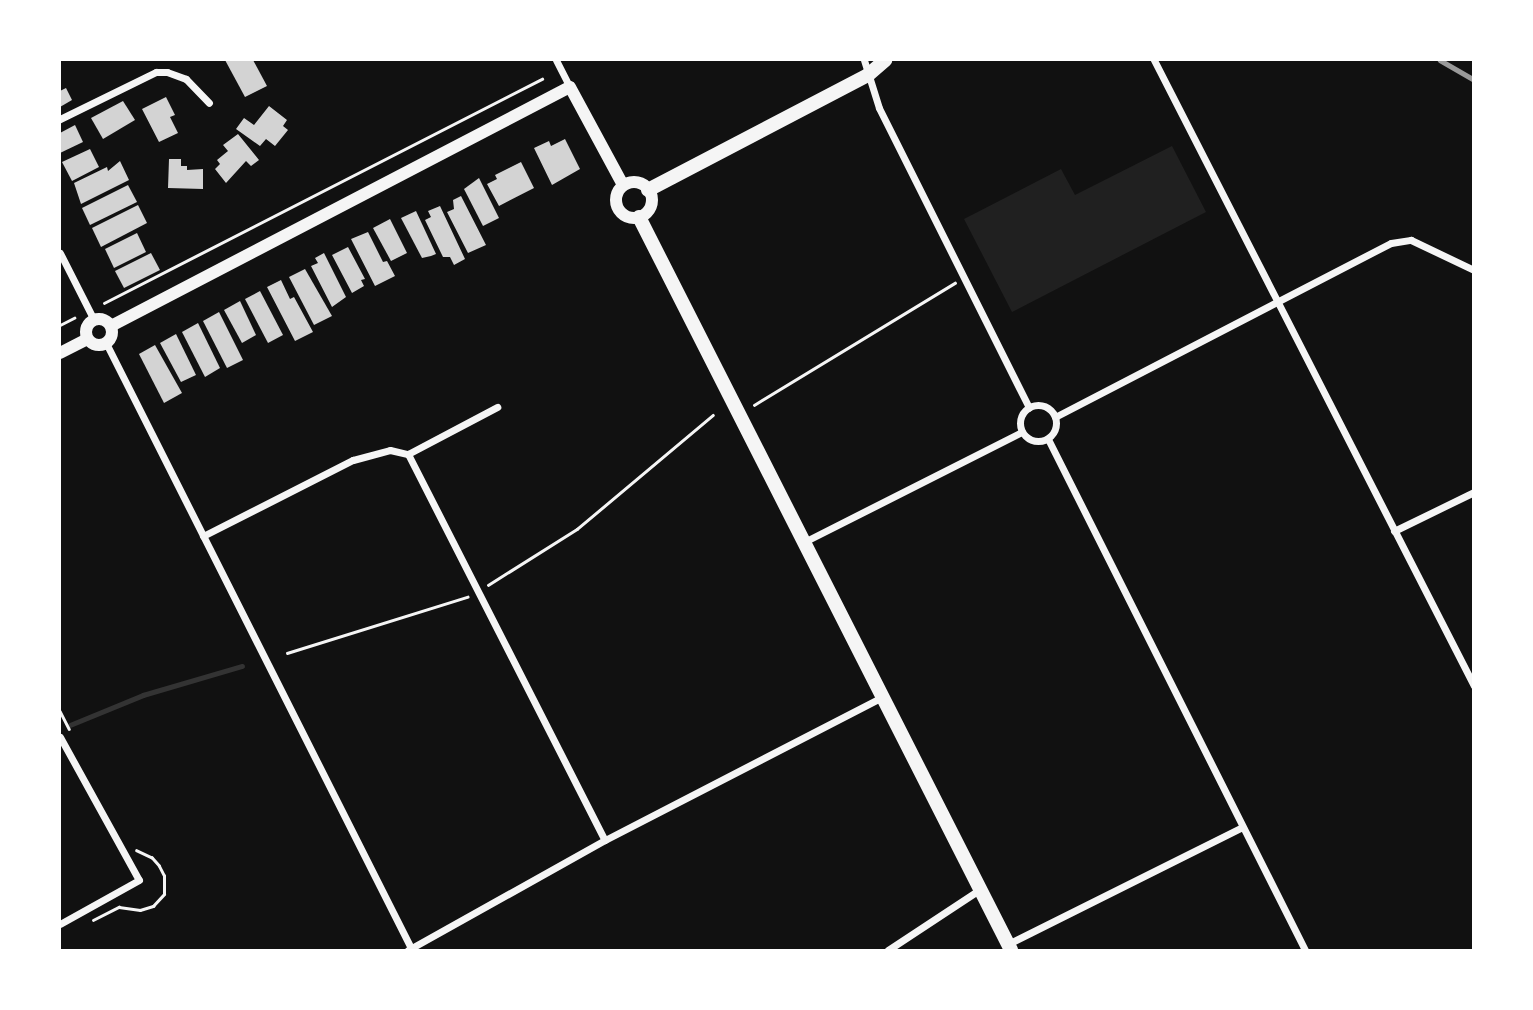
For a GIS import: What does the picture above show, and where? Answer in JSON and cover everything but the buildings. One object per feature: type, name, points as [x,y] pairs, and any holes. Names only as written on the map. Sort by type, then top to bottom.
[{"type":"main road","points":[[649,190],[868,75],[885,60]]},
{"type":"main road","points":[[639,217],[880,698],[1009,947]]},
{"type":"street","points":[[556,60],[623,186]]},
{"type":"street","points":[[864,60],[879,108],[1029,408]]},
{"type":"street","points":[[1154,60],[1474,686]]},
{"type":"street","points":[[60,119],[156,72],[167,72],[186,79],[209,103]]},
{"type":"street","points":[[111,326],[570,88]]},
{"type":"street","points":[[638,182],[649,190],[651,205],[639,217],[627,216],[618,208],[616,198],[623,186],[638,182]]},
{"type":"street","points":[[1055,417],[1276,301],[1402,240],[1420,243],[1474,270]]},
{"type":"street","points":[[60,253],[94,320]]},
{"type":"street","points":[[102,319],[111,326],[112,333],[106,343],[94,344],[88,339],[87,326],[94,320],[102,319]]},
{"type":"street","points":[[60,353],[88,339]]},
{"type":"street","points":[[106,343],[409,949],[605,840],[880,698]]},
{"type":"street","points":[[203,536],[353,460],[390,450],[408,454],[497,407]]},
{"type":"street","points":[[1045,407],[1055,417],[1055,429],[1048,439],[1036,441],[1022,432],[1022,416],[1029,408],[1045,407]]},
{"type":"street","points":[[802,544],[1022,432]]},
{"type":"street","points":[[1048,439],[1241,828],[1305,950]]},
{"type":"street","points":[[408,454],[476,592],[605,840]]},
{"type":"street","points":[[1394,531],[1474,492]]},
{"type":"street","points":[[60,737],[139,880],[60,924]]},
{"type":"street","points":[[1009,947],[1241,828]]},
{"type":"street","points":[[888,950],[979,890]]},
{"type":"path","points":[[104,303],[542,79]]},
{"type":"path","points":[[754,405],[965,276]]},
{"type":"path","points":[[60,325],[74,318]]},
{"type":"path","points":[[287,653],[460,601],[578,530],[713,415]]},
{"type":"shaded area","points":[[1172,146],[1206,212],[1012,312],[964,219],[1061,169],[1075,195]]},
{"type":"waterway","points":[[70,725],[143,695],[242,666]]},
{"type":"railway","points":[[1440,60],[1474,80]]}]
